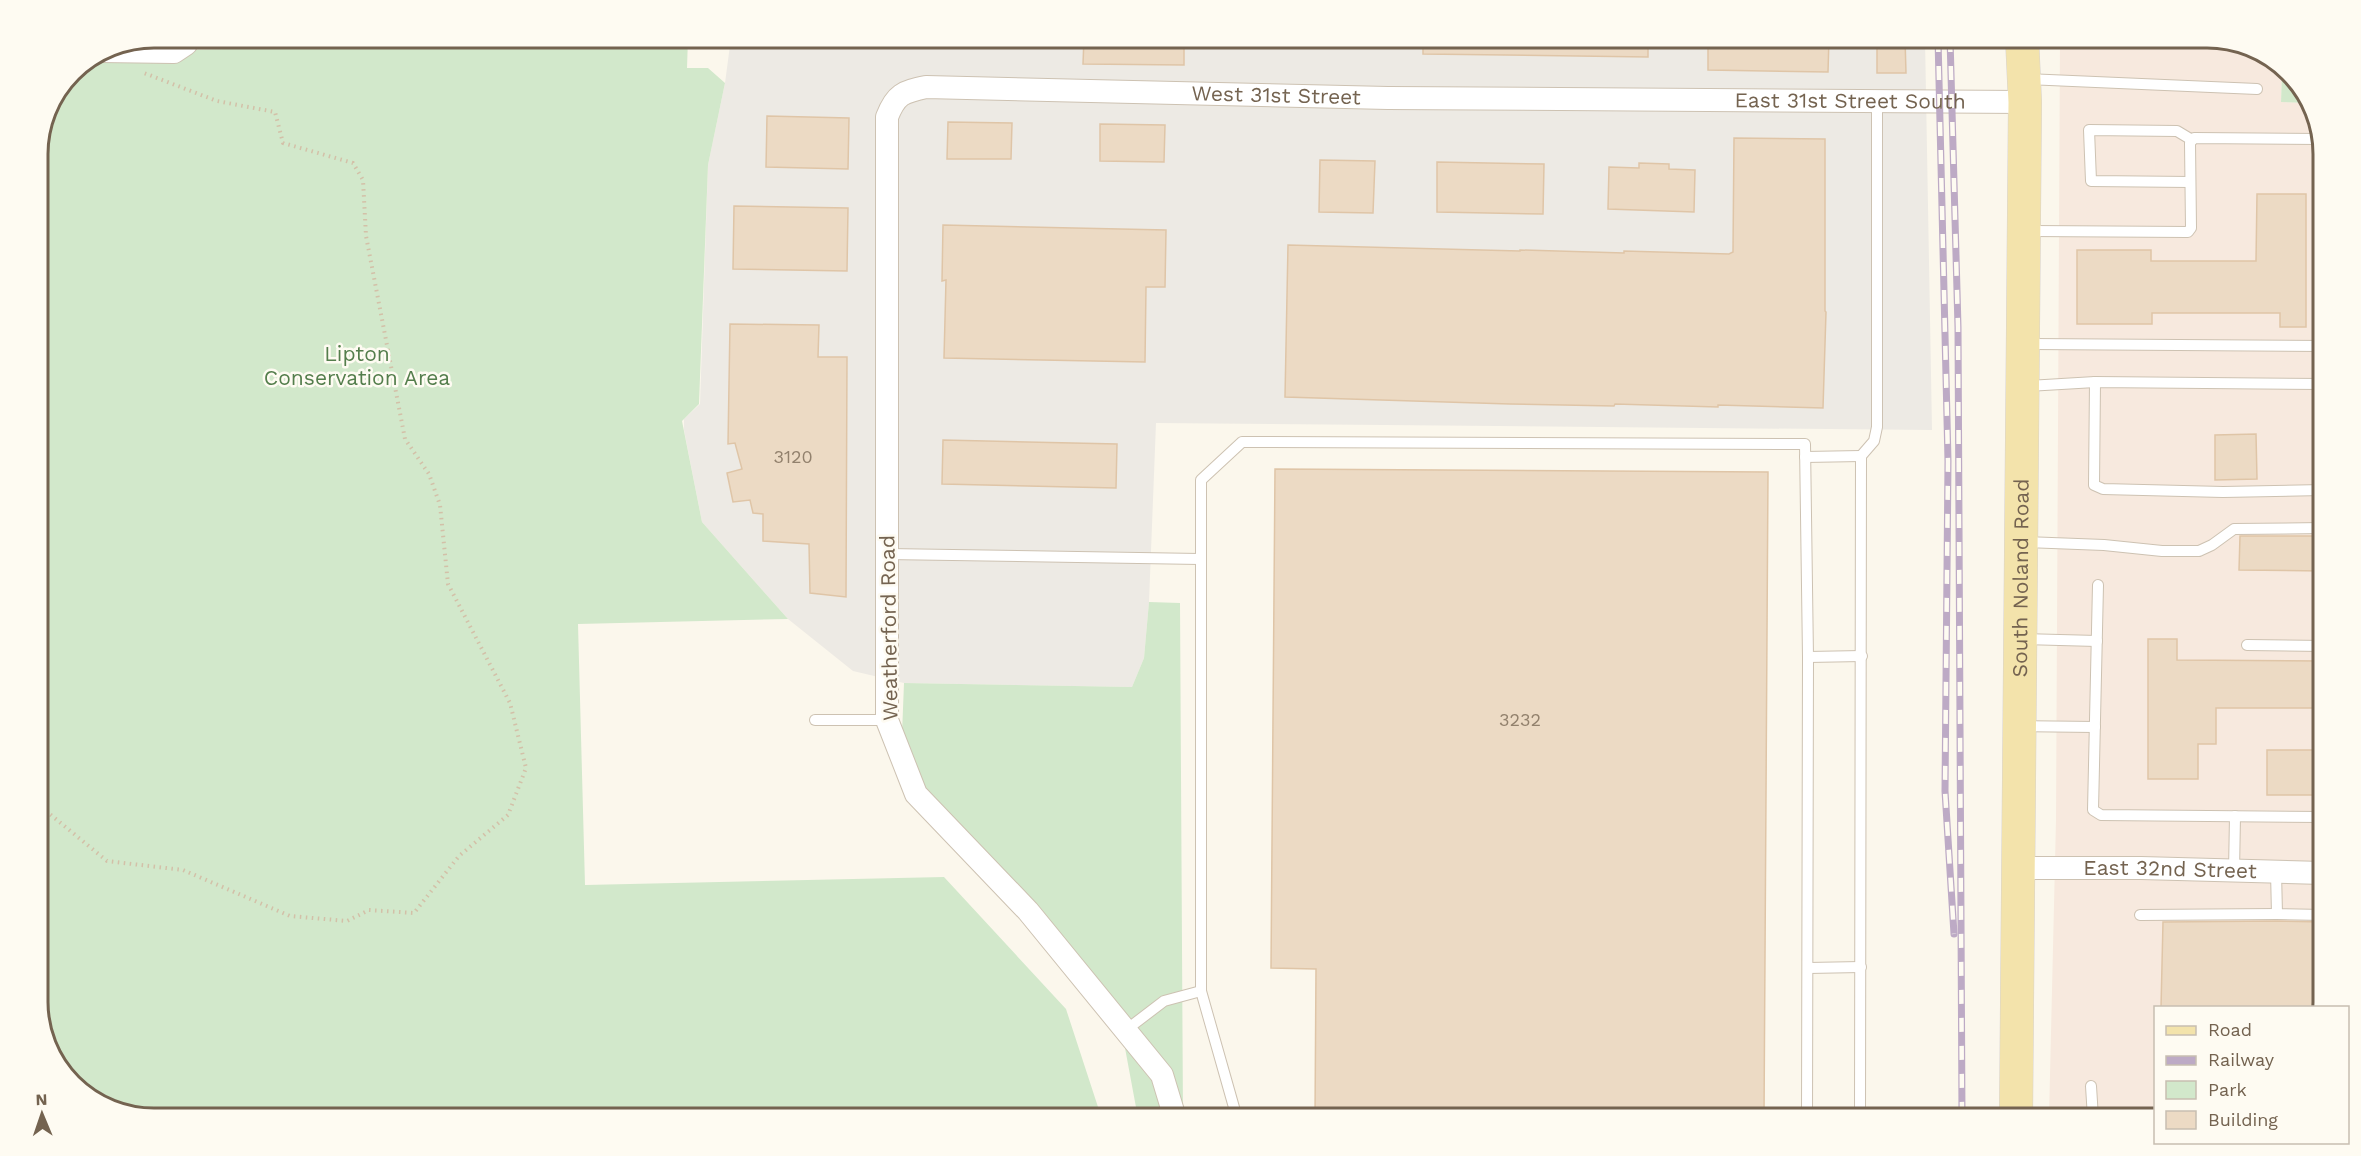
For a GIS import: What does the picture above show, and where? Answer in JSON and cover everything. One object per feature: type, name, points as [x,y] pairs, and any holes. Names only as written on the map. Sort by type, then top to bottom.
[{"type":"main road","name":"South Noland Road","points":[[2016,1108],[2024,231],[2022,48]]},
{"type":"street","points":[[131,51],[174,52],[180,48]]},
{"type":"street","name":"West 31st Street","points":[[889,110],[904,92],[926,87],[1388,98],[1674,99]]},
{"type":"street","name":"East 31st Street South","points":[[1674,99],[1877,100],[2024,90]]},
{"type":"street","name":"Weatherford Road","points":[[889,110],[887,117],[887,720],[916,794],[1028,911],[1126,1030],[1162,1075],[1172,1108]]},
{"type":"street","name":"East 32nd Street","points":[[2017,868],[2313,873]]},
{"type":"lane","points":[[2024,90],[2257,89]]},
{"type":"lane","points":[[1860,1108],[1861,456],[1874,441],[1876,427],[1877,100]]},
{"type":"lane","points":[[2190,182],[2091,181],[2090,130],[2177,131],[2192,140],[2312,139]]},
{"type":"lane","points":[[2024,231],[2188,232],[2191,228],[2190,142],[2192,140]]},
{"type":"lane","points":[[2023,344],[2313,346]]},
{"type":"lane","points":[[2023,386],[2095,382],[2313,384]]},
{"type":"lane","points":[[2095,382],[2094,484],[2103,489],[2223,492],[2313,490]]},
{"type":"lane","points":[[1234,1108],[1201,991],[1200,480],[1242,442],[1805,444],[1808,657],[1807,1108]]},
{"type":"lane","points":[[1805,458],[1861,456]]},
{"type":"lane","points":[[2021,542],[2104,545],[2162,551],[2199,550],[2212,545],[2234,529],[2313,528]]},
{"type":"lane","points":[[887,554],[1200,559]]},
{"type":"lane","points":[[2098,585],[2093,810],[2101,815],[2313,817]]},
{"type":"lane","points":[[2020,639],[2097,641]]},
{"type":"lane","points":[[2247,645],[2313,646]]},
{"type":"lane","points":[[1808,657],[1862,656]]},
{"type":"lane","points":[[815,720],[887,720]]},
{"type":"lane","points":[[2019,726],[2095,727]]},
{"type":"lane","points":[[2234,871],[2235,816]]},
{"type":"lane","points":[[2276,872],[2277,914]]},
{"type":"lane","points":[[2140,915],[2313,915]]},
{"type":"lane","points":[[1808,968],[1861,967]]},
{"type":"lane","points":[[1126,1030],[1164,1001],[1201,991]]},
{"type":"lane","points":[[2091,1086],[2092,1108]]},
{"type":"path","points":[[48,813],[107,861],[183,870],[290,916],[347,921],[369,910],[414,913],[459,856],[508,815],[526,768],[510,703],[448,584],[440,505],[429,474],[405,439],[366,236],[363,180],[353,163],[283,143],[275,112],[217,101],[144,73],[145,51]]},
{"type":"shaded area","points":[[730,48],[1925,48],[1932,430],[1156,423],[1149,602],[1144,658],[1132,687],[904,683],[853,671],[788,619],[702,522],[684,430],[684,419],[700,404],[708,165]]},
{"type":"shaded area","points":[[2060,48],[2221,49],[2248,56],[2282,79],[2281,102],[2299,103],[2311,133],[2313,147],[2313,1006],[2154,1006],[2154,1108],[2049,1108],[2056,820]]},
{"type":"green space","name":"Lipton Conservation Area","points":[[272,48],[688,48],[687,68],[708,68],[725,83],[708,165],[699,404],[682,421],[702,522],[788,619],[578,624],[585,885],[944,877],[1066,1009],[1098,1108],[147,1108],[107,1097],[84,1082],[74,1072],[59,1049],[48,1009],[48,147],[56,113],[74,84],[101,62],[130,51]]},
{"type":"green space","points":[[2282,79],[2299,103],[2281,102]]},
{"type":"green space","points":[[1149,602],[1180,603],[1183,1108],[1136,1108],[1125,1048],[1093,994],[911,782],[902,734],[904,683],[1132,687],[1144,658]]},
{"type":"building","points":[[1084,48],[1184,48],[1184,65],[1083,64]]},
{"type":"building","points":[[1423,48],[1648,48],[1648,57],[1423,54]]},
{"type":"building","points":[[1708,48],[1829,48],[1828,72],[1708,70]]},
{"type":"building","points":[[1877,48],[1905,48],[1906,73],[1877,73]]},
{"type":"building","points":[[767,116],[849,118],[848,169],[766,167]]},
{"type":"building","points":[[948,122],[1012,123],[1011,159],[947,159]]},
{"type":"building","points":[[1100,124],[1165,125],[1164,162],[1100,161]]},
{"type":"building","points":[[1734,138],[1825,139],[1826,312],[1823,408],[1510,404],[1285,397],[1288,245],[1729,254],[1733,252]]},
{"type":"building","points":[[1320,160],[1375,161],[1373,213],[1319,212]]},
{"type":"building","points":[[1437,162],[1544,164],[1543,214],[1437,212]]},
{"type":"building","points":[[1639,163],[1669,164],[1669,169],[1695,170],[1694,212],[1608,209],[1609,167],[1639,168]]},
{"type":"building","points":[[2257,194],[2306,194],[2306,327],[2280,327],[2280,313],[2152,313],[2152,324],[2077,324],[2077,250],[2151,250],[2151,261],[2256,261]]},
{"type":"building","points":[[734,206],[848,208],[847,271],[733,269]]},
{"type":"building","points":[[943,225],[1166,230],[1165,287],[1146,287],[1145,362],[944,358],[946,280],[942,281]]},
{"type":"building","points":[[730,324],[819,325],[818,357],[847,357],[846,597],[810,593],[809,544],[763,541],[763,514],[753,513],[750,500],[733,502],[727,473],[742,469],[735,443],[728,444]]},
{"type":"building","points":[[2256,434],[2257,479],[2215,480],[2215,435]]},
{"type":"building","points":[[943,440],[1117,444],[1116,488],[942,484]]},
{"type":"building","points":[[1275,469],[1768,472],[1764,1108],[1315,1108],[1316,969],[1271,968]]},
{"type":"building","points":[[2240,536],[2313,536],[2313,571],[2239,570]]},
{"type":"building","points":[[2148,639],[2177,639],[2177,660],[2313,661],[2313,708],[2216,708],[2216,744],[2198,744],[2198,779],[2148,779]]},
{"type":"building","points":[[2267,750],[2313,750],[2313,795],[2267,795]]},
{"type":"building","points":[[2163,922],[2313,922],[2313,1006],[2161,1006]]},
{"type":"railway","points":[[1938,48],[1948,461],[1945,791],[1954,934]]},
{"type":"railway","points":[[1950,48],[1958,327],[1962,1108]]}]
